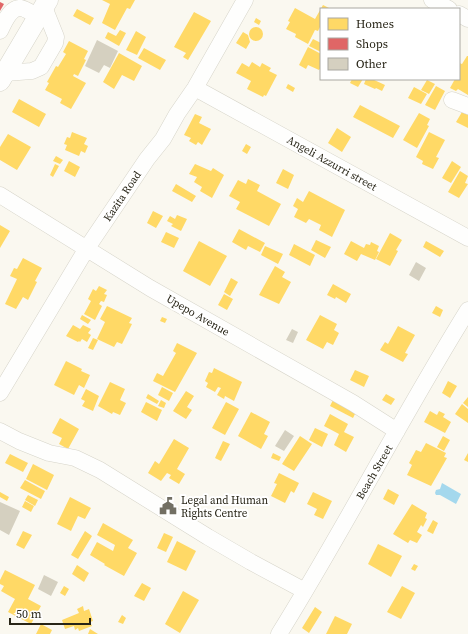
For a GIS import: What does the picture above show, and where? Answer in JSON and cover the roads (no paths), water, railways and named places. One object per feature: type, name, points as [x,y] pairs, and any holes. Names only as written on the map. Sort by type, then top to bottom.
[{"type":"main road","points":[[2,77],[44,8]]},
{"type":"street","name":"Kazita Road","points":[[0,393],[87,248],[147,159],[163,140],[177,114],[196,88],[245,0]]},
{"type":"street","points":[[0,31],[9,14],[16,8],[44,8],[56,37],[55,43],[41,67],[32,71],[2,77]]},
{"type":"street","name":"Angeli Azzurri street","points":[[196,88],[468,238]]},
{"type":"street","points":[[452,100],[468,106]]},
{"type":"street","name":"Upepo Avenue","points":[[0,195],[150,288],[353,403],[397,431]]},
{"type":"street","name":"Beach Street","points":[[279,634],[443,349],[468,310]]},
{"type":"street","points":[[0,431],[19,441],[49,453],[75,458],[100,470],[250,562],[305,591]]},
{"type":"water","points":[[442,483],[461,494],[456,504],[440,495],[436,495],[436,490],[440,489]]},
{"type":"place","name":"Legal and Human Rights Centre","points":[[168,506]]}]
